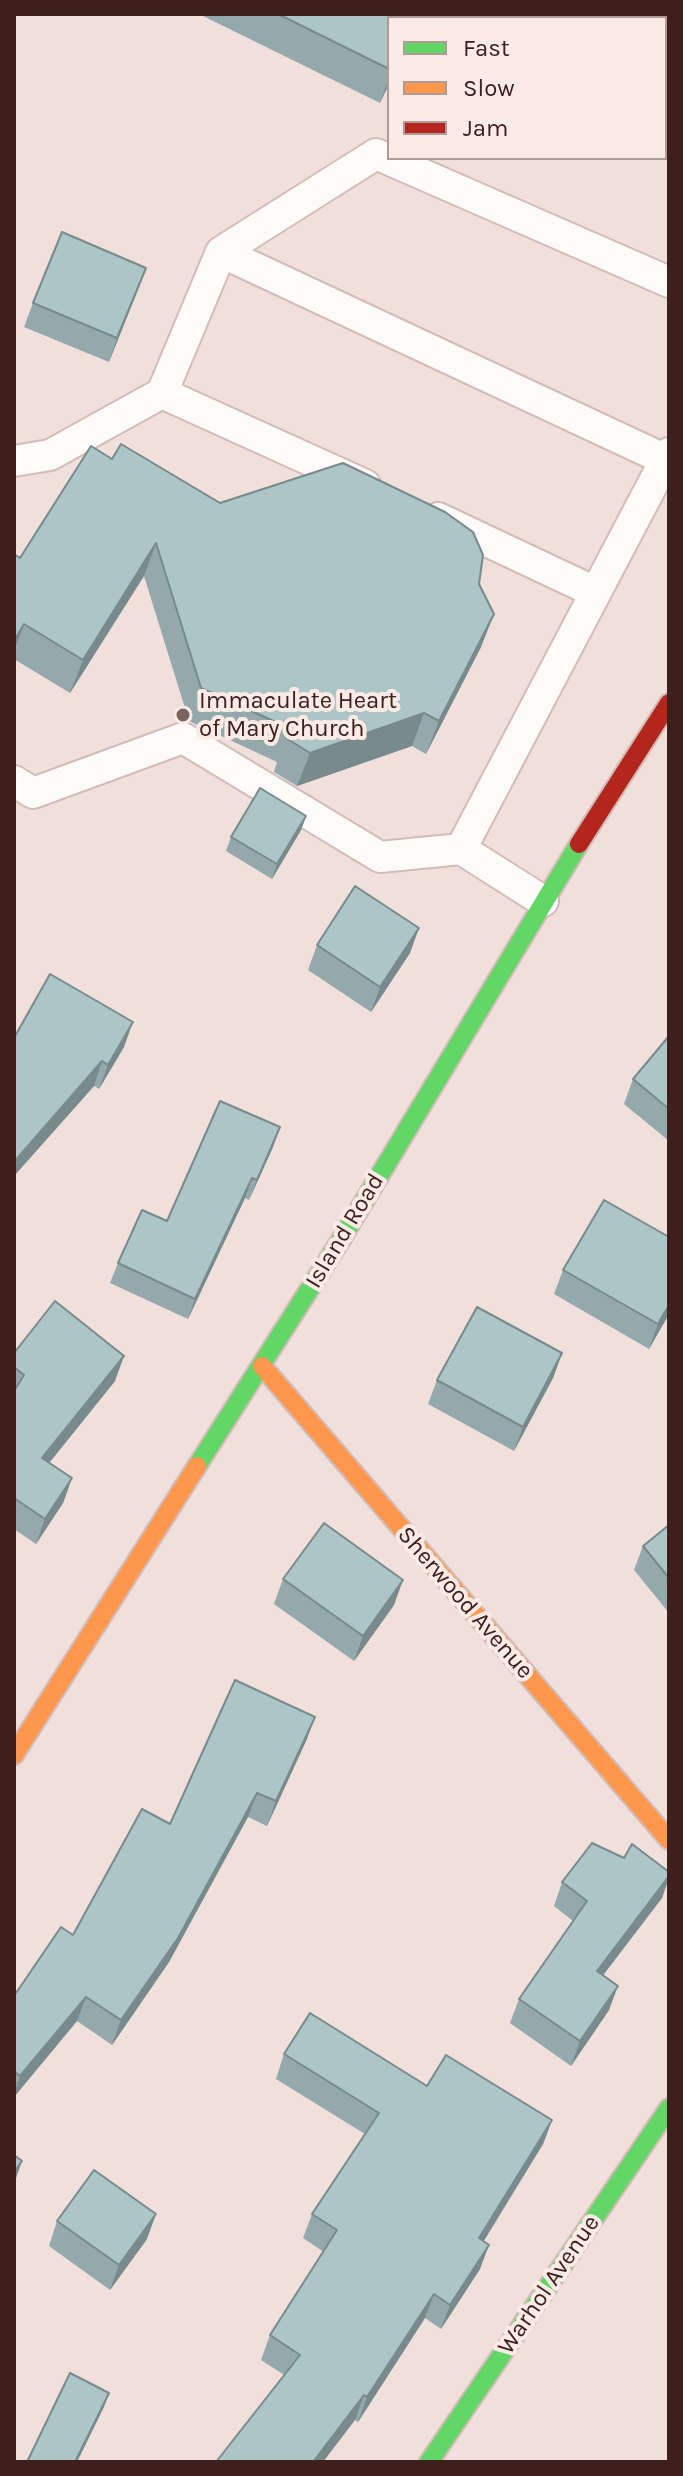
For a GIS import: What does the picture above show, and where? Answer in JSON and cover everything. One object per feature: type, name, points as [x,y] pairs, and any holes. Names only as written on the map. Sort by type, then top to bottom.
[{"type":"main road","name":"Island Road","points":[[14,1755],[350,1225],[543,901],[669,703]]},
{"type":"main road","name":"Sherwood Avenue","points":[[262,1366],[669,1840]]},
{"type":"main road","name":"Warhol Avenue","points":[[429,2462],[669,2108]]},
{"type":"lane","points":[[14,461],[50,455],[162,393],[221,252],[376,154],[387,159]]},
{"type":"lane","points":[[390,160],[669,282]]},
{"type":"lane","points":[[221,252],[667,457],[461,849]]},
{"type":"lane","points":[[162,393],[388,495]]},
{"type":"lane","points":[[416,508],[595,592]]},
{"type":"lane","points":[[14,781],[33,793],[183,738],[380,857],[461,849],[543,901]]},
{"type":"building","points":[[278,14],[419,14],[387,16],[387,68]]},
{"type":"building","points":[[484,14],[669,14],[669,105],[667,16]]},
{"type":"building","points":[[62,232],[146,268],[117,338],[33,303]]},
{"type":"building","points":[[121,444],[220,503],[343,463],[445,512],[473,532],[483,555],[479,584],[494,614],[439,721],[424,713],[310,753],[286,738],[291,729],[201,688],[156,543],[83,660],[24,624],[14,641],[14,554],[20,558],[91,446],[112,459]]},
{"type":"building","points":[[260,788],[306,816],[277,864],[231,837]]},
{"type":"building","points":[[355,886],[419,928],[380,987],[317,945]]},
{"type":"building","points":[[50,974],[133,1022],[108,1065],[102,1061],[14,1162],[14,1038]]},
{"type":"building","points":[[669,1036],[669,1109],[633,1079]]},
{"type":"building","points":[[220,1101],[280,1127],[257,1180],[252,1178],[195,1299],[118,1263],[142,1210],[167,1221]]},
{"type":"building","points":[[604,1200],[669,1237],[669,1305],[658,1324],[563,1270]]},
{"type":"building","points":[[55,1301],[124,1356],[42,1458],[72,1478],[45,1519],[14,1498],[14,1391],[24,1375],[14,1367],[14,1353]]},
{"type":"building","points":[[477,1307],[562,1353],[523,1427],[437,1380]]},
{"type":"building","points":[[324,1523],[403,1580],[363,1636],[283,1579]]},
{"type":"building","points":[[669,1525],[669,1578],[643,1546]]},
{"type":"building","points":[[235,1680],[315,1717],[276,1801],[257,1793],[178,1938],[121,2020],[86,1997],[20,2076],[14,2071],[14,1996],[61,1927],[73,1935],[142,1809],[170,1824]]},
{"type":"building","points":[[592,1843],[624,1858],[632,1844],[669,1872],[669,1876],[597,1971],[618,1986],[580,2041],[519,1999],[587,1901],[562,1882]]},
{"type":"building","points":[[310,2013],[427,2086],[446,2055],[552,2120],[479,2238],[489,2245],[450,2305],[434,2294],[367,2397],[364,2395],[313,2462],[216,2462],[300,2355],[270,2335],[337,2230],[312,2214],[379,2113],[284,2054]]},
{"type":"building","points":[[14,2155],[22,2161],[14,2172]]},
{"type":"building","points":[[94,2170],[156,2214],[119,2265],[57,2221]]},
{"type":"building","points":[[70,2373],[109,2393],[75,2462],[27,2462]]},
{"type":"traffic: fast","points":[[197,1466],[342,1238],[579,844]]},
{"type":"traffic: fast","points":[[429,2462],[669,2108]]},
{"type":"traffic: slow","points":[[262,1366],[669,1840]]},
{"type":"traffic: slow","points":[[14,1755],[197,1466]]},
{"type":"traffic: jam","points":[[579,844],[669,703]]},
{"type":"place","name":"Immaculate Heart of Mary Church","points":[[183,715]]}]
